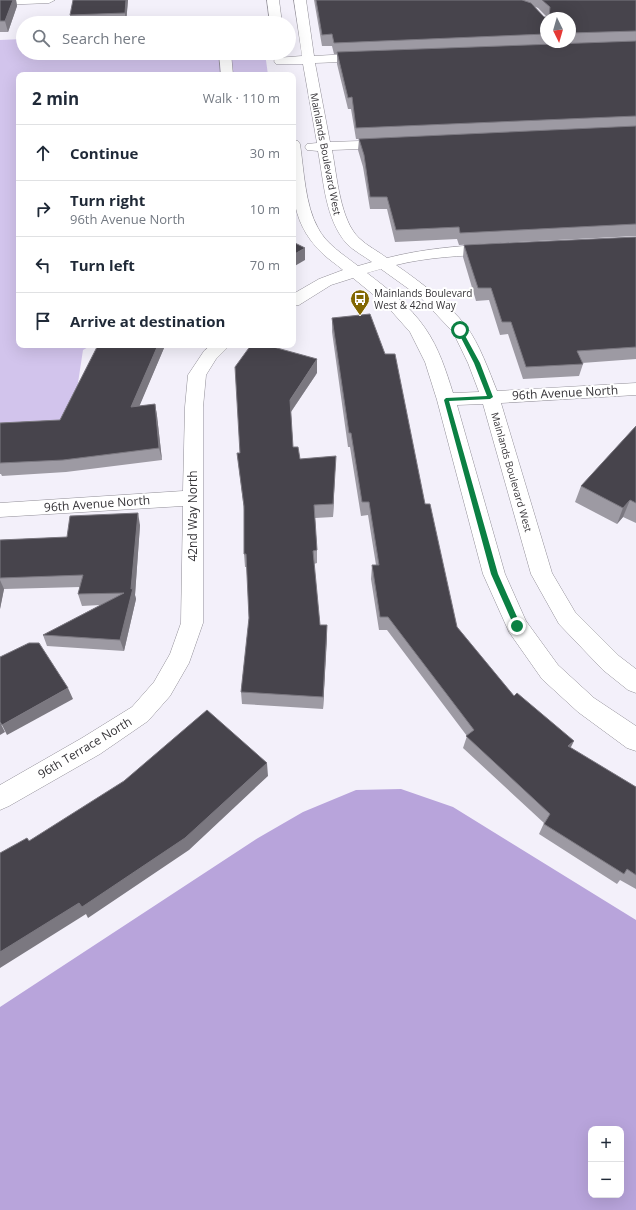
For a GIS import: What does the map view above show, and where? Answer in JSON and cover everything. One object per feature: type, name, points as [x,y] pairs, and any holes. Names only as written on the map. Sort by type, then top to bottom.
[{"type":"street","points":[[0,2],[49,0]]},
{"type":"street","points":[[273,0],[275,16]]},
{"type":"street","name":"Mainlands Boulevard West","points":[[300,0],[308,60],[336,208],[341,225],[353,241],[426,294],[460,330],[477,363],[490,397],[542,574],[567,618],[611,663],[636,682]]},
{"type":"street","points":[[296,59],[308,60],[380,57]]},
{"type":"street","points":[[226,60],[227,72]]},
{"type":"street","points":[[280,60],[282,72]]},
{"type":"street","points":[[296,147],[405,143]]},
{"type":"street","points":[[296,184],[298,208],[311,230],[327,249],[392,301],[418,330],[434,362],[494,574],[517,626],[550,672],[586,705],[636,740]]},
{"type":"street","points":[[296,299],[325,282],[356,271],[412,256],[441,252],[511,248]]},
{"type":"street","name":"42nd Way North","points":[[162,689],[181,656],[192,623],[194,407],[197,375],[210,355],[218,348]]},
{"type":"street","name":"96th Avenue North","points":[[446,400],[636,389]]},
{"type":"street","name":"96th Avenue North","points":[[0,510],[193,498]]},
{"type":"street","name":"96th Terrace North","points":[[0,798],[91,746],[140,714],[162,689]]},
{"type":"shaded area","points":[[16,39],[16,60],[266,60],[268,72],[16,72],[16,348],[87,348],[83,350],[71,429],[0,433],[0,40]]},
{"type":"shaded area","points":[[401,789],[453,807],[636,920],[636,1210],[0,1210],[0,1007],[258,838],[303,812],[356,790]]},
{"type":"building","points":[[0,0],[13,0],[5,21],[0,21]]},
{"type":"building","points":[[73,0],[126,0],[125,13],[70,15]]},
{"type":"building","points":[[316,0],[522,0],[531,3],[540,13],[540,34],[334,43],[332,34],[322,35]]},
{"type":"building","points":[[542,0],[636,0],[636,31],[576,33],[576,12],[550,12],[550,7]]},
{"type":"building","points":[[636,41],[636,116],[356,128],[352,97],[348,98],[337,52],[540,45],[540,48],[576,48],[576,43]]},
{"type":"building","points":[[636,126],[636,224],[460,233],[459,227],[396,230],[387,197],[370,197],[364,155],[359,139]]},
{"type":"building","points":[[636,237],[636,347],[577,351],[583,364],[526,367],[511,322],[502,322],[491,288],[478,288],[464,245]]},
{"type":"building","points":[[296,244],[305,248],[296,253]]},
{"type":"building","points":[[370,314],[385,354],[395,354],[425,504],[430,504],[457,627],[514,696],[517,693],[574,741],[568,746],[636,787],[636,875],[627,869],[624,874],[544,824],[550,814],[466,736],[474,730],[388,617],[380,617],[372,565],[379,565],[369,502],[362,502],[351,433],[349,433],[332,318]]},
{"type":"building","points":[[96,348],[157,348],[131,407],[155,404],[159,448],[63,460],[0,463],[0,423],[60,420]]},
{"type":"building","points":[[249,348],[277,348],[317,359],[290,400],[293,447],[298,447],[300,459],[336,456],[333,504],[314,505],[317,550],[313,551],[320,625],[327,625],[323,697],[241,692],[249,618],[246,554],[244,554],[244,506],[237,453],[240,453],[235,367]]},
{"type":"building","points":[[636,426],[636,503],[630,500],[623,508],[581,486]]},
{"type":"building","points":[[138,513],[131,589],[133,588],[120,640],[43,635],[124,593],[78,594],[83,575],[0,578],[0,540],[67,537],[70,516]]},
{"type":"building","points":[[29,643],[39,643],[68,688],[2,725],[0,722],[0,657]]},
{"type":"building","points":[[207,710],[267,763],[185,838],[82,907],[79,903],[0,952],[0,853],[27,838],[29,841],[124,781]]},
{"type":"place","name":"Mainlands Boulevard West & 42nd Way","points":[[360,316]]},
{"type":"route","points":[[460,330],[477,363],[490,397],[446,400],[494,574],[517,626]]}]
